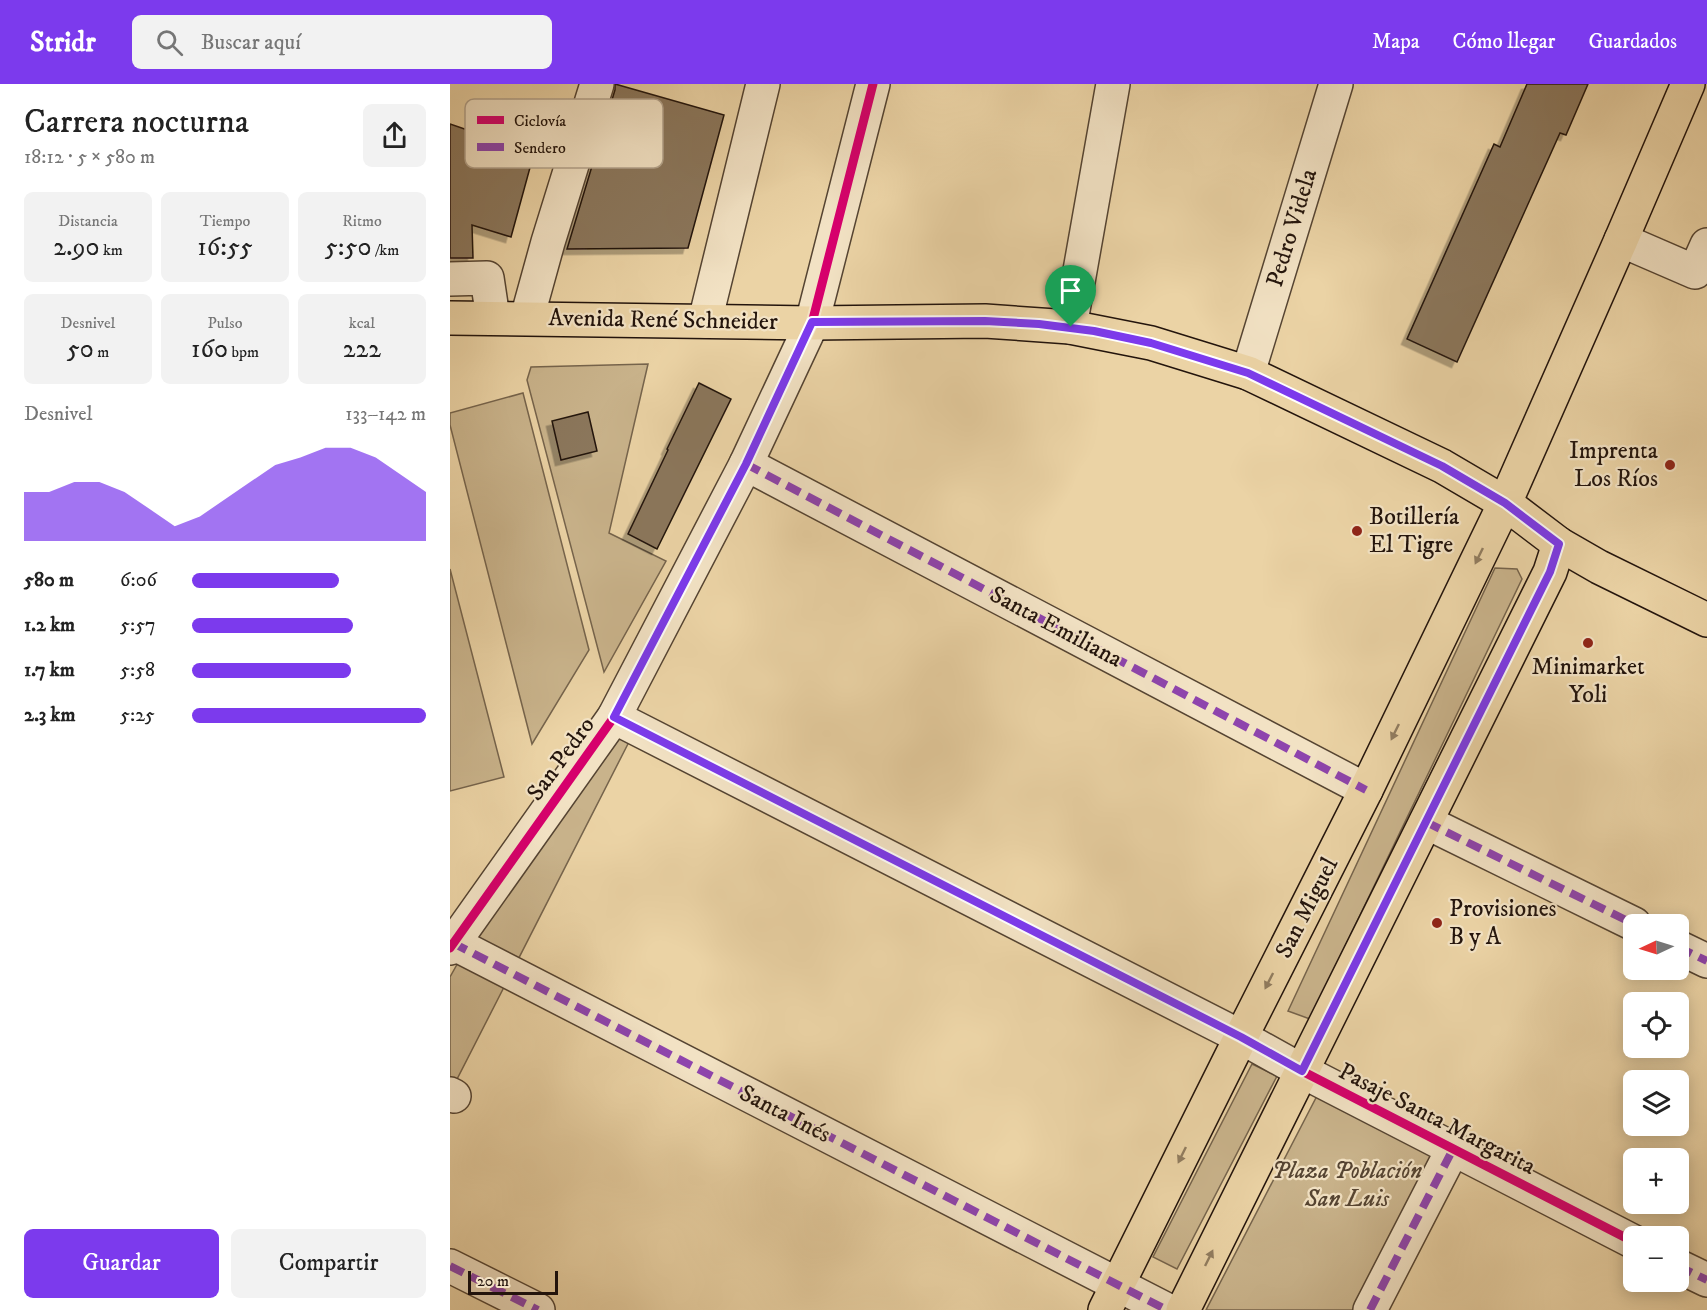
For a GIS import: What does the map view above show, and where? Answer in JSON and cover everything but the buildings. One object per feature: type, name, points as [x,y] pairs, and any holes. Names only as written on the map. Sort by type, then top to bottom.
[{"type":"main road","name":"San Miguel","points":[[1111,1297],[1366,790],[1505,503],[1688,84]]},
{"type":"main road","name":"Avenida René Schneider","points":[[450,318],[812,322],[985,321],[1071,327],[1151,343],[1248,373],[1442,466],[1505,503],[1559,544],[1599,567],[1707,620]]},
{"type":"main road","points":[[1183,1310],[1550,572],[1559,544]]},
{"type":"street","points":[[592,99],[597,84]]},
{"type":"street","points":[[705,321],[763,84]]},
{"type":"street","name":"San Pedro","points":[[451,946],[614,717],[746,464],[812,322],[873,84]]},
{"type":"street","points":[[1071,327],[1113,84]]},
{"type":"street","name":"Pedro Videla","points":[[1248,373],[1336,84]]},
{"type":"street","points":[[527,318],[571,168]]},
{"type":"street","points":[[1621,240],[1695,272],[1707,245]]},
{"type":"street","points":[[450,279],[487,278],[492,318]]},
{"type":"street","name":"Santa Emiliana","points":[[746,464],[1366,790]]},
{"type":"street","name":"Pasaje Santa Margarita","points":[[614,717],[1241,1037],[1302,1071],[1623,1236]]},
{"type":"street","points":[[1426,822],[1623,919]]},
{"type":"street","name":"Santa Inés","points":[[451,946],[1111,1297],[1167,1310]]},
{"type":"street","points":[[1689,952],[1707,961]]},
{"type":"street","points":[[1370,1310],[1453,1149]]},
{"type":"street","points":[[450,1266],[538,1310]]},
{"type":"street","points":[[1689,1271],[1707,1280]]},
{"type":"green space","points":[[648,364],[609,533],[666,561],[604,672],[527,380],[531,367]]},
{"type":"green space","points":[[523,393],[589,650],[532,744],[450,425],[450,413]]},
{"type":"green space","points":[[1495,568],[1517,569],[1522,579],[1310,1019],[1288,1011]]},
{"type":"green space","points":[[450,569],[504,777],[450,791]]},
{"type":"green space","points":[[622,732],[632,736],[450,1093],[450,977],[487,911]]},
{"type":"green space","points":[[1252,1064],[1277,1076],[1177,1269],[1153,1257]]},
{"type":"green space","name":"Plaza Población San Luis","points":[[1319,1092],[1440,1152],[1356,1310],[1206,1310]]},
{"type":"marked path","points":[[746,464],[1366,790]]},
{"type":"marked path","points":[[1426,822],[1623,919]]},
{"type":"marked path","points":[[453,943],[1167,1310]]},
{"type":"marked path","points":[[1689,952],[1707,961]]},
{"type":"marked path","points":[[1370,1310],[1453,1149]]},
{"type":"marked path","points":[[450,1266],[538,1310]]},
{"type":"marked path","points":[[1689,1271],[1707,1280]]},
{"type":"cycle path","points":[[450,948],[614,717],[746,464],[812,323],[873,84]]},
{"type":"cycle path","points":[[614,717],[1241,1037],[1302,1071],[1623,1236]]},
{"type":"place","name":"Imprenta Los Ríos","points":[[1670,465]]},
{"type":"place","name":"Botillería El Tigre","points":[[1357,531]]},
{"type":"place","name":"Minimarket Yoli","points":[[1588,643]]},
{"type":"place","name":"Provisiones B y A","points":[[1437,923]]},
{"type":"route","points":[[985,321],[1071,327],[1151,343],[1248,373],[1442,466],[1505,503],[1559,544],[1550,572],[1302,1071],[1241,1037],[614,717],[746,464],[812,322],[985,321]]}]
